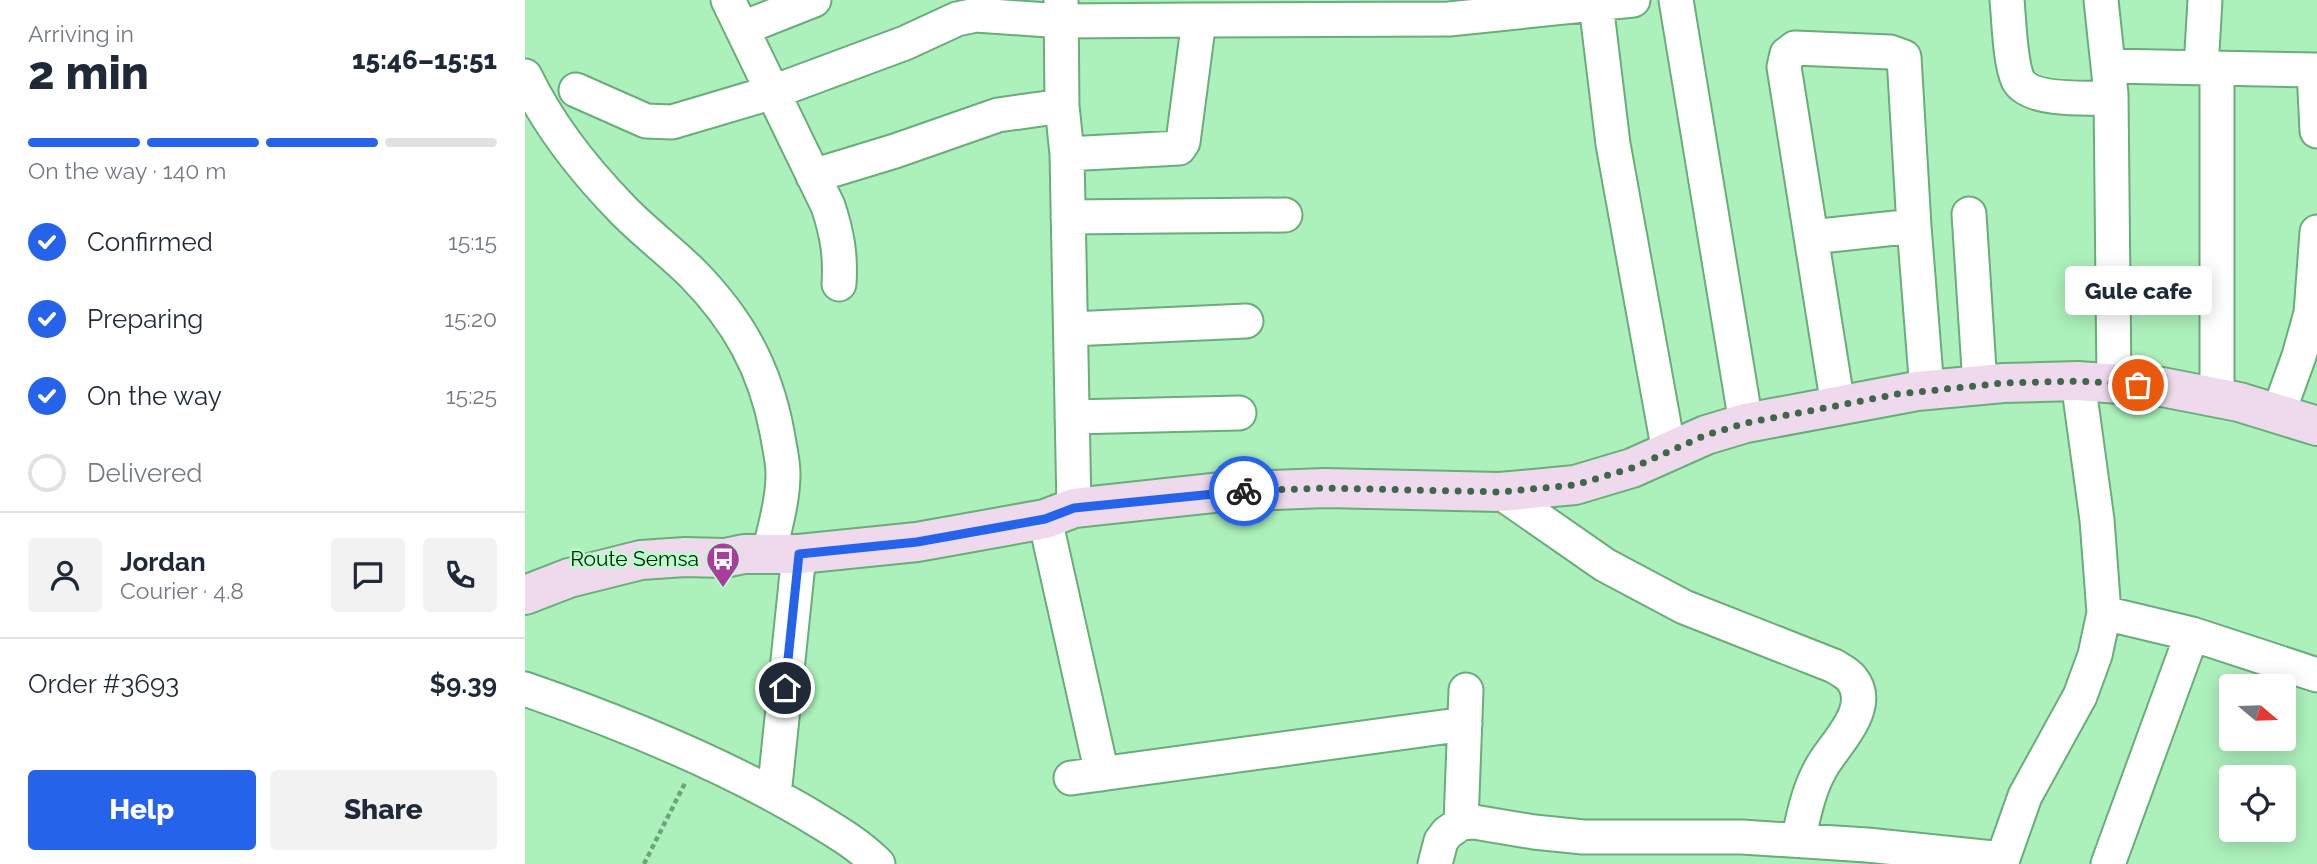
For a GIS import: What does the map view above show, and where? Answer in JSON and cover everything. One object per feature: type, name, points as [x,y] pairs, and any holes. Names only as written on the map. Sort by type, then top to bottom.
[{"type":"street","points":[[814,0],[735,14],[828,206],[841,258],[839,284]]},
{"type":"street","points":[[576,90],[646,121],[672,122],[773,92],[905,43],[954,10],[976,15],[1062,10],[1157,10],[1199,20],[1449,19],[1633,0]]},
{"type":"street","points":[[1676,0],[1746,423]]},
{"type":"street","points":[[2007,0],[2014,67],[2024,88],[2055,97],[2109,82],[2209,68],[2316,70],[2317,131]]},
{"type":"street","points":[[1434,864],[1441,841],[1461,822],[1583,837],[1684,835],[1867,845],[2002,862],[2025,796],[2080,696],[2095,654],[2104,613],[2097,520],[2096,382],[2109,82],[2101,0]]},
{"type":"street","points":[[2205,0],[2217,398]]},
{"type":"street","points":[[1596,4],[1613,144],[1669,452]]},
{"type":"street","points":[[1062,10],[1062,106],[1067,154],[1072,417],[1059,513],[1087,776],[1465,724]]},
{"type":"street","points":[[1067,154],[1179,148],[1184,142],[1199,20]]},
{"type":"street","points":[[1838,406],[1784,67],[1787,54],[1795,47],[1890,52],[1904,57],[1927,390]]},
{"type":"street","points":[[525,76],[537,102],[555,130],[590,175],[623,210],[693,274],[745,338],[759,370],[772,408],[783,473],[779,507],[784,554],[774,795]]},
{"type":"street","points":[[813,176],[998,115],[1062,106]]},
{"type":"street","points":[[1969,214],[1980,385]]},
{"type":"street","points":[[1067,217],[1285,215]]},
{"type":"street","points":[[1811,237],[1914,226]]},
{"type":"street","points":[[2278,414],[2311,313],[2317,232]]},
{"type":"street","points":[[1071,329],[1246,321]]},
{"type":"street","points":[[525,595],[569,578],[641,560],[725,558],[744,554],[784,554],[917,542],[1059,513],[1222,492],[1325,488],[1500,492],[1575,485],[1632,468],[1706,435],[1746,423],[1927,390],[1980,385],[2096,382],[2162,387],[2217,398],[2317,426]]},
{"type":"street","points":[[1072,417],[1239,412]]},
{"type":"street","points":[[1500,492],[1605,565],[1684,607],[1834,666],[1852,678],[1857,693],[1855,719],[1814,782],[1798,840]]},
{"type":"street","points":[[2104,613],[2192,634],[2317,675]]},
{"type":"street","points":[[2108,864],[2192,634]]},
{"type":"street","points":[[525,689],[698,758],[774,795],[845,837],[878,864]]},
{"type":"street","points":[[1461,822],[1466,690]]},
{"type":"path","points":[[644,864],[698,758]]},
{"type":"way so far","points":[[1244,491],[1325,488],[1500,492],[1575,485],[1632,468],[1706,435],[1746,423],[1898,394],[2003,383],[2078,381],[2138,385]]},
{"type":"place","name":"Gule cafe","points":[[2138,385]]},
{"type":"place","name":"Route Semsa","points":[[723,589]]},
{"type":"route","points":[[785,688],[799,554],[917,542],[1045,519],[1074,508],[1244,491]]}]
